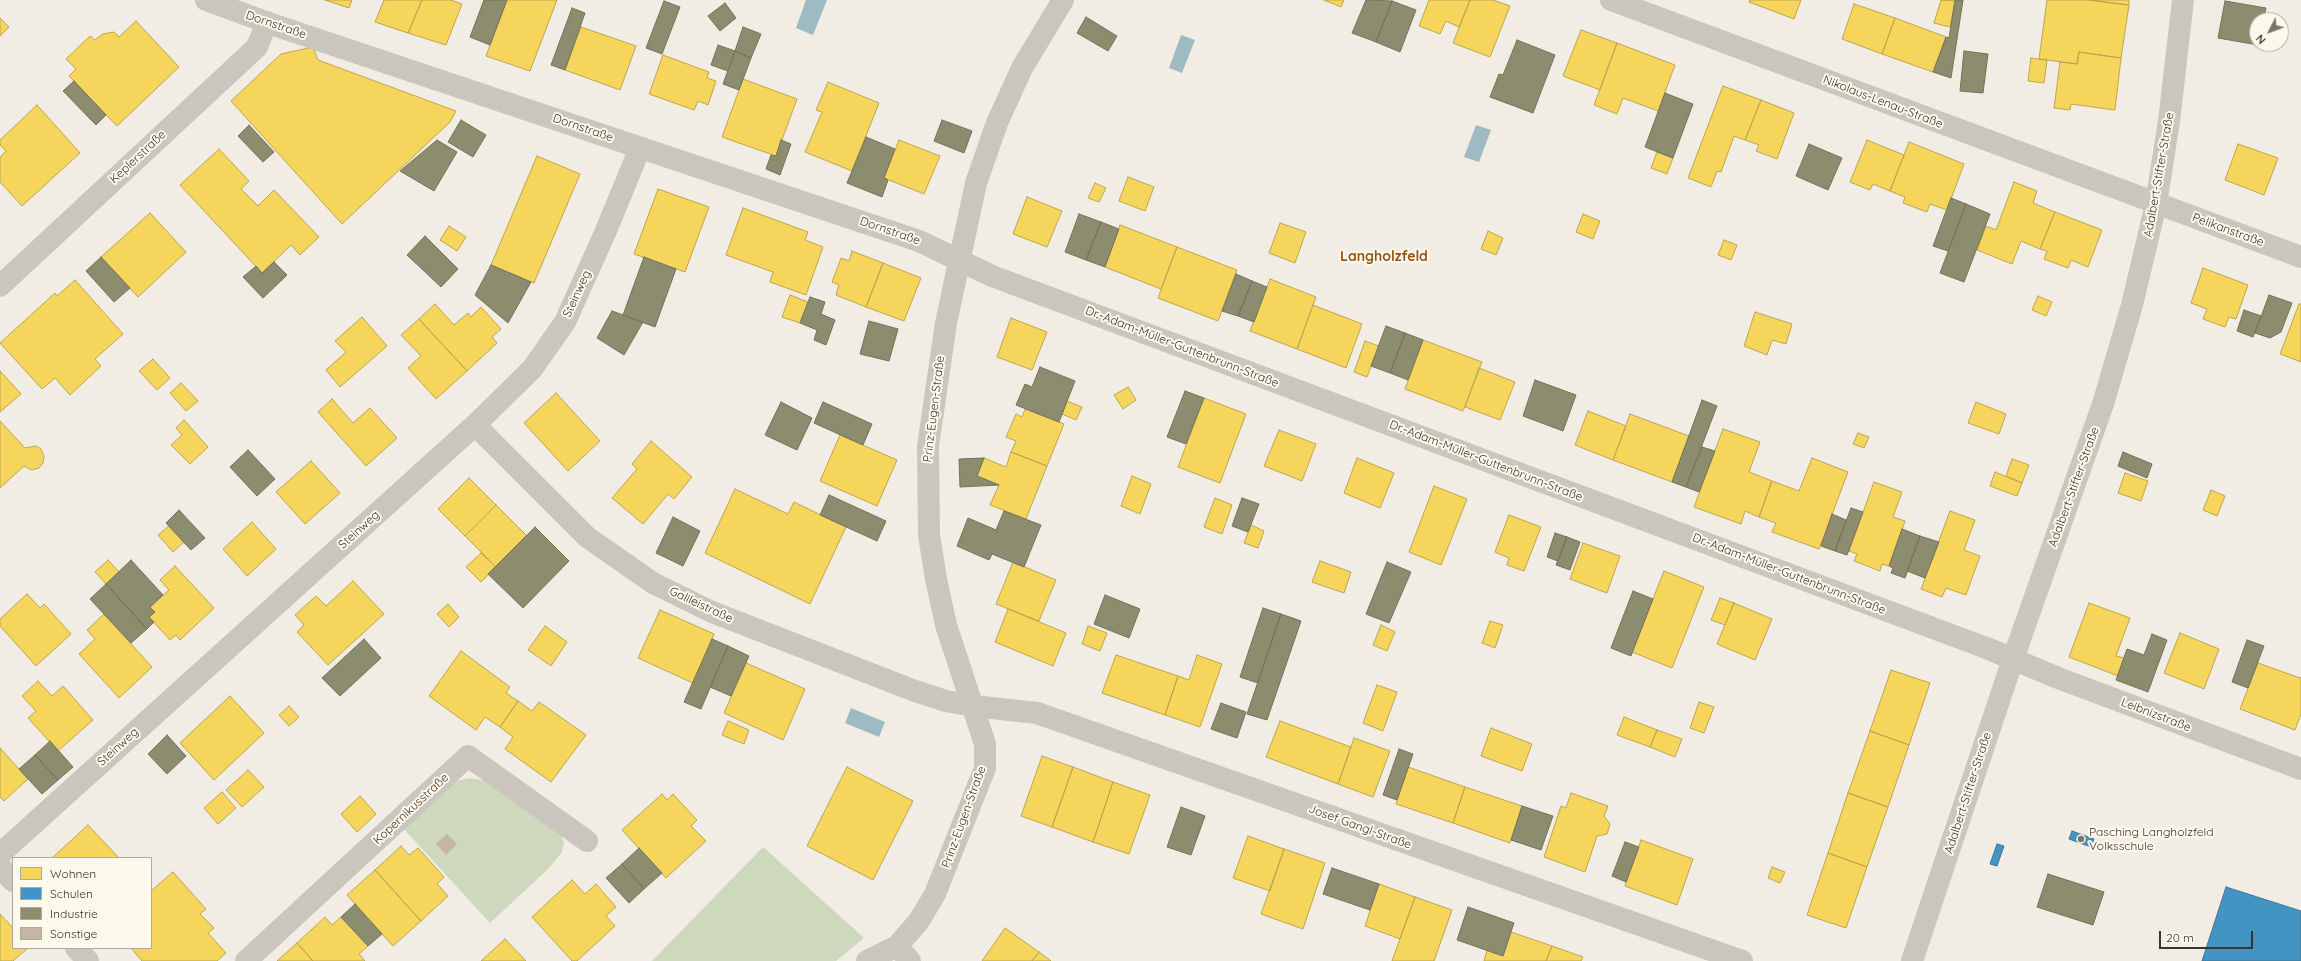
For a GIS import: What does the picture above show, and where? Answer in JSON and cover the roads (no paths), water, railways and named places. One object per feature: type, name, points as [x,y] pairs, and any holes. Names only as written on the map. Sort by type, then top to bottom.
[{"type":"street","name":"Dornstraße","points":[[206,0],[267,22],[919,241],[960,260]]},
{"type":"street","name":"Prinz-Eugen-Straße","points":[[867,961],[903,954],[919,921],[935,894],[985,768],[985,744],[974,706],[946,624],[936,579],[930,535],[927,491],[928,446],[935,389],[946,324],[976,183],[997,123],[1022,68],[1063,0]]},
{"type":"street","name":"Nikolaus-Lenau-Straße","points":[[1611,0],[2156,204]]},
{"type":"street","name":"Adalbert-Stifter-Straße","points":[[1912,961],[2012,659],[2103,404],[2132,305],[2156,204],[2169,121],[2183,0]]},
{"type":"street","name":"Keplerstraße","points":[[0,286],[257,47],[267,22]]},
{"type":"street","name":"Steinweg","points":[[0,854],[475,425],[532,369],[564,322],[605,232],[640,148]]},
{"type":"street","name":"Pelikanstraße","points":[[2156,204],[2301,258]]},
{"type":"street","name":"Dr.-Adam-Müller-Guttenbrunn-Straße","points":[[960,260],[992,276],[2012,659]]},
{"type":"street","name":"Galileistraße","points":[[475,425],[587,537],[653,583],[712,612],[915,691],[946,701],[974,706]]},
{"type":"street","name":"Leibnizstraße","points":[[2012,659],[2058,678],[2301,768]]},
{"type":"street","name":"Josef Gangl-Straße","points":[[974,706],[1038,713],[1742,961]]},
{"type":"street","name":"Kopernikusstraße","points":[[246,961],[468,756],[587,841]]},
{"type":"street","points":[[0,867],[12,879]]},
{"type":"street","points":[[77,949],[88,961]]},
{"type":"water","points":[[806,0],[827,0],[813,35],[796,28]]},
{"type":"water","points":[[1181,35],[1195,40],[1182,73],[1169,68]]},
{"type":"water","points":[[1476,125],[1491,130],[1479,162],[1464,157]]},
{"type":"water","points":[[851,708],[885,722],[879,737],[845,723]]},
{"type":"place","name":"Pasching Langholzfeld Volksschule","points":[[2081,839]]},
{"type":"district","name":"Langholzfeld","points":[[1384,257]]}]
